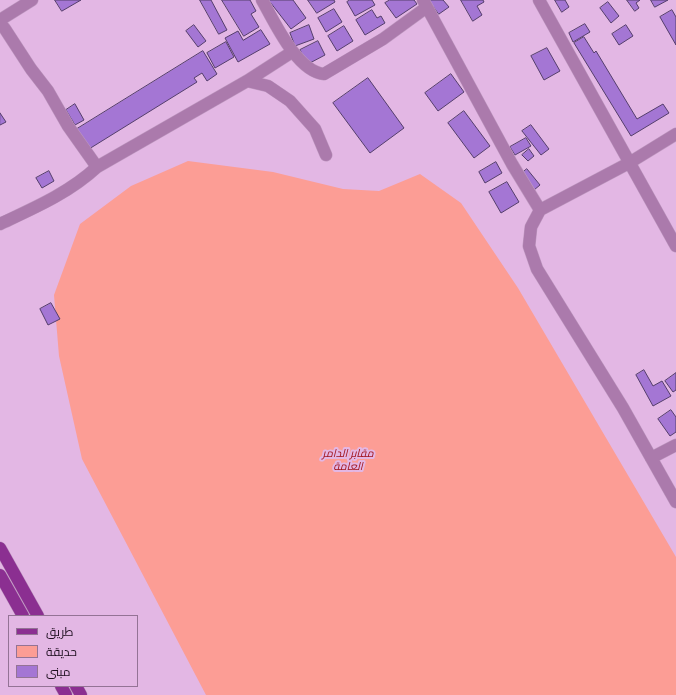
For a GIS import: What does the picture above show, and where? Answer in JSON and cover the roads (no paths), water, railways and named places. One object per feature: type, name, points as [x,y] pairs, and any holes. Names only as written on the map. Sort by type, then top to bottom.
[{"type":"main road","points":[[0,548],[37,615]]},
{"type":"main road","points":[[0,575],[22,615]]},
{"type":"street","points":[[32,0],[0,21],[31,69],[48,91],[68,126],[97,167]]},
{"type":"street","points":[[262,0],[292,52],[315,71],[324,74],[383,39],[425,4],[512,164],[540,210]]},
{"type":"street","points":[[539,0],[676,246]]},
{"type":"street","points":[[0,224],[50,200],[75,184],[97,167],[247,81],[292,52]]},
{"type":"street","points":[[247,81],[268,86],[290,100],[316,129],[326,155]]},
{"type":"street","points":[[676,134],[629,163],[540,210],[531,227],[529,246],[537,269],[623,408],[676,502]]},
{"type":"street","points":[[651,458],[676,445]]},
{"type":"park label","name":"مقابر الدامر العامة","points":[[348,460]]}]
